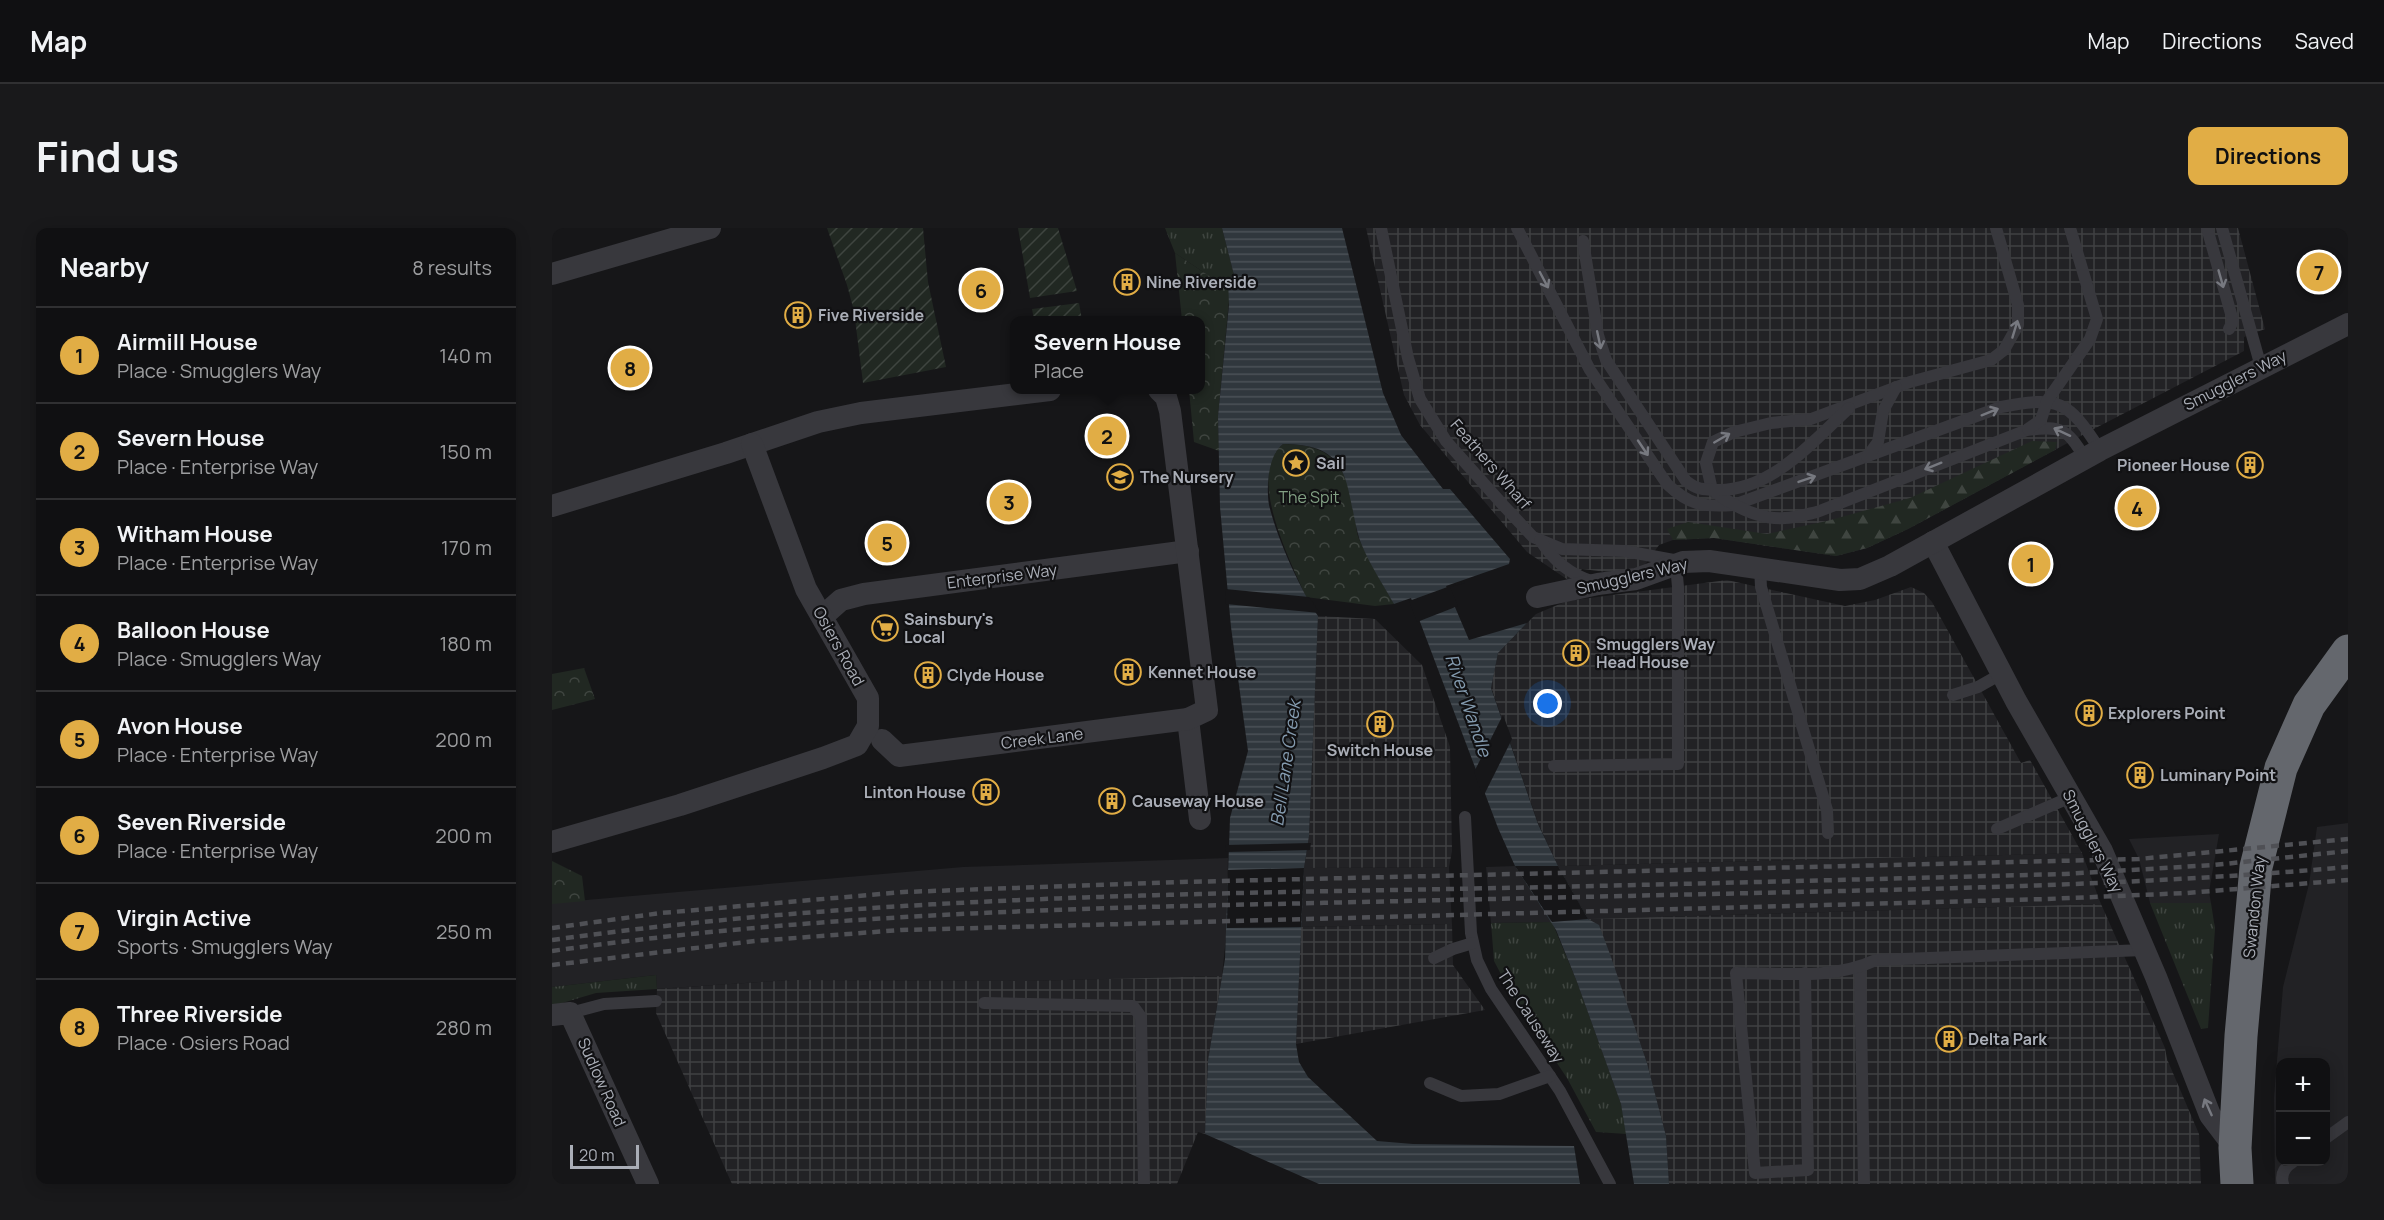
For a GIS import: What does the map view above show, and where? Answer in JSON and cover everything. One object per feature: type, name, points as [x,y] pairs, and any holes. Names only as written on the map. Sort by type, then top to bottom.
[{"type":"highway","name":"Swandon Way","points":[[2237,1184],[2235,1148],[2241,1036],[2256,867],[2281,768],[2309,705],[2348,651]]},
{"type":"street","points":[[552,274],[710,228]]},
{"type":"street","name":"Smugglers Way","points":[[1537,597],[1598,584],[1636,579],[1680,563],[1709,561],[1840,580],[1860,579],[1890,566],[2092,454],[2261,366],[2348,324]]},
{"type":"street","points":[[552,506],[818,422],[861,413],[1017,394]]},
{"type":"street","points":[[1163,394],[1170,411],[1188,551],[1200,819]]},
{"type":"street","name":"Osiers Road","points":[[552,842],[680,805],[857,745],[868,726],[868,698],[806,589],[752,444]]},
{"type":"street","name":"Smugglers Way","points":[[1933,542],[2001,674],[2102,851],[2183,1043],[2188,1063],[2210,1115],[2235,1148]]},
{"type":"street","name":"Enterprise Way","points":[[822,616],[841,600],[864,594],[1188,551]]},
{"type":"street","name":"Creek Lane","points":[[882,740],[900,756],[1197,715]]},
{"type":"street","name":"Sudlow Road","points":[[561,1014],[648,1184]]},
{"type":"lane","name":"Feathers Wharf","points":[[1381,228],[1408,358],[1420,399],[1446,441],[1533,537],[1562,549],[1625,551],[1680,563]]},
{"type":"lane","points":[[1517,228],[1590,370],[1667,484],[1681,498],[1706,506],[1734,504],[1866,458],[2001,407],[2047,401],[2078,417],[2092,454]]},
{"type":"lane","points":[[1996,228],[2018,305],[2018,325],[2004,350],[1991,360],[1896,387],[1811,419],[1771,423],[1734,432],[1713,442],[1706,463],[1712,490],[1752,513],[1785,518],[1817,512],[2027,430],[2049,427],[2068,433],[2092,454]]},
{"type":"lane","points":[[2027,430],[2041,420],[2047,401],[2090,339],[2097,319],[2070,228]]},
{"type":"lane","points":[[2207,228],[2233,321],[2229,329]]},
{"type":"lane","points":[[2222,228],[2261,366]]},
{"type":"lane","points":[[1583,241],[1598,335],[1605,360],[1686,481],[1697,489],[1730,490],[1775,473],[1803,451],[1853,404]]},
{"type":"lane","points":[[1866,458],[1878,442],[1883,411],[1896,387]]},
{"type":"lane","points":[[1540,540],[1552,559],[1576,576],[1598,584]]},
{"type":"lane","points":[[1554,766],[1678,764],[1680,563]]},
{"type":"lane","points":[[1760,567],[1761,587],[1827,810],[1828,833]]},
{"type":"lane","points":[[1953,695],[1978,687],[2001,674]]},
{"type":"lane","points":[[1997,829],[2071,797]]},
{"type":"lane","name":"The Causeway","points":[[1465,816],[1471,933],[1478,960],[1491,989],[1550,1076],[1610,1184]]},
{"type":"lane","points":[[1434,958],[1473,943]]},
{"type":"lane","points":[[1805,973],[1808,1170],[1755,1173],[1736,973],[1805,973],[1821,974],[1860,967],[1876,960],[2144,950]]},
{"type":"lane","points":[[1860,967],[1864,1184]]},
{"type":"lane","points":[[561,1014],[604,1004],[656,1001]]},
{"type":"lane","points":[[984,1003],[1133,1006],[1141,1017],[1144,1184]]},
{"type":"lane","points":[[1430,1083],[1461,1096],[1499,1094],[1550,1076]]},
{"type":"lane","points":[[2330,1135],[2347,1125]]},
{"type":"lane","points":[[2283,1184],[2282,1178],[2286,1166]]},
{"type":"shaded area","points":[[1366,228],[2238,228],[2265,329],[2244,337],[2244,351],[1908,529],[1867,548],[1836,556],[1714,538],[1673,540],[1659,545],[1644,566],[1615,573],[1582,569],[1571,582],[1527,552],[1420,425],[1404,395]]},
{"type":"shaded area","points":[[1727,580],[1845,606],[1875,600],[1911,587],[1924,593],[1932,602],[2021,763],[2030,760],[2082,853],[1558,866],[1538,823],[1491,687],[1498,653],[1536,614],[1567,601]]},
{"type":"shaded area","points":[[1318,616],[1375,619],[1422,665],[1450,747],[1452,851],[1449,867],[1304,868],[1309,836]]},
{"type":"shaded area","points":[[2348,823],[2348,1184],[2275,1184],[2276,1073],[2276,1166],[2330,1166],[2330,1058],[2277,1058],[2283,987],[2309,884],[2317,827]]},
{"type":"shaded area","points":[[2219,834],[2209,892],[2211,903],[2150,903],[2139,859],[2129,839]]},
{"type":"shaded area","points":[[2082,853],[2101,904],[1588,919],[1558,866]]},
{"type":"shaded area","points":[[1228,858],[1227,928],[1222,976],[1028,981],[792,980],[657,989],[656,975],[552,987],[552,903],[963,867]]},
{"type":"shaded area","points":[[1515,866],[1552,922],[1491,923],[1486,867]]},
{"type":"shaded area","points":[[1449,867],[1452,924],[1301,927],[1304,868]]},
{"type":"shaded area","points":[[2101,904],[2165,1048],[2167,1059],[2199,1134],[2201,1184],[1669,1184],[1666,1136],[1647,1063],[1599,926],[1588,919]]},
{"type":"shaded area","points":[[1452,924],[1453,965],[1485,1010],[1296,1044],[1301,927]]},
{"type":"shaded area","points":[[1222,976],[1208,1060],[1205,1134],[1198,1132],[1177,1184],[732,1184],[656,1013],[657,989],[792,980],[1028,981]]},
{"type":"green space","points":[[827,228],[923,228],[928,282],[946,367],[863,383],[854,311]]},
{"type":"green space","points":[[1018,228],[1058,228],[1077,291],[1030,298]]},
{"type":"green space","points":[[1165,228],[1222,228],[1234,275],[1228,279],[1230,290],[1175,253]]},
{"type":"green space","points":[[1175,253],[1230,290],[1218,416],[1219,451],[1194,442],[1189,394],[1205,394],[1205,316],[1182,316]]},
{"type":"green space","points":[[1079,303],[1081,316],[1033,316],[1032,309]]},
{"type":"green space","points":[[2032,441],[2057,442],[2055,450],[1908,529],[1867,548],[1836,556],[1714,538],[1673,540],[1667,529],[1688,522],[1767,534],[1827,521],[1910,498]]},
{"type":"green space","name":"The Spit","points":[[1283,444],[1299,445],[1324,452],[1340,468],[1350,492],[1359,539],[1394,604],[1375,606],[1306,597],[1282,541],[1270,496],[1268,476],[1272,458]]},
{"type":"green space","points":[[584,668],[595,699],[552,710],[552,674]]},
{"type":"green space","points":[[552,861],[582,876],[585,901],[552,904]]},
{"type":"green space","points":[[2150,903],[2211,903],[2215,929],[2208,1028],[2201,1029]]},
{"type":"green space","points":[[1552,922],[1577,982],[1621,1104],[1627,1134],[1596,1132],[1567,1078],[1514,999],[1494,961],[1491,923]]},
{"type":"green space","points":[[656,975],[657,989],[596,993],[552,1006],[552,987]]},
{"type":"water","points":[[1222,228],[1342,228],[1383,393],[1401,435],[1443,489],[1450,489],[1510,559],[1509,564],[1446,586],[1469,640],[1527,623],[1498,653],[1491,688],[1538,824],[1558,866],[1588,919],[1599,925],[1611,957],[1647,1063],[1666,1136],[1669,1184],[1634,1184],[1621,1104],[1577,982],[1556,930],[1515,866],[1498,828],[1411,598],[1394,604],[1361,542],[1342,470],[1334,459],[1322,451],[1305,446],[1283,444],[1278,449],[1271,463],[1268,489],[1269,505],[1283,547],[1303,591],[1318,616],[1309,836],[1304,868],[1296,1044],[1299,1062],[1308,1077],[1377,1141],[1413,1144],[1574,1146],[1580,1184],[1319,1184],[1205,1134],[1208,1060],[1225,959],[1230,818],[1248,751],[1231,627],[1220,507],[1218,416],[1229,305],[1228,279],[1234,275]]},
{"type":"pier","points":[[1464,581],[1465,583],[1450,587],[1458,606],[1417,622],[1409,601]]},
{"type":"pier","points":[[1225,589],[1309,597],[1320,613],[1226,604]]},
{"type":"pier","points":[[1503,715],[1512,739],[1483,797],[1474,772]]},
{"type":"pier","points":[[1311,843],[1310,850],[1225,852],[1226,845]]},
{"type":"pier","points":[[1515,866],[1558,866],[1588,919],[1552,922]]},
{"type":"pier","points":[[1304,868],[1301,927],[1227,928],[1228,870]]},
{"type":"railway","points":[[552,928],[661,913],[904,892],[1182,882],[2139,859],[2348,839]]},
{"type":"railway","points":[[552,940],[670,925],[789,914],[1026,900],[1264,892],[2065,874],[2214,865],[2348,851]]},
{"type":"railway","points":[[552,951],[732,930],[1002,912],[2004,887],[2211,877],[2348,867]]},
{"type":"railway","points":[[552,965],[755,941],[901,930],[2047,899],[2187,893],[2348,880]]},
{"type":"place","name":"Virgin Active","points":[[2319,272]]},
{"type":"place","name":"Nine Riverside","points":[[1127,282]]},
{"type":"place","name":"Seven Riverside","points":[[981,290]]},
{"type":"place","name":"Five Riverside","points":[[798,315]]},
{"type":"place","name":"Three Riverside","points":[[630,368]]},
{"type":"place","name":"Severn House","points":[[1107,436]]},
{"type":"place","name":"Sail","points":[[1296,463]]},
{"type":"place","name":"Pioneer House","points":[[2250,465]]},
{"type":"place","name":"The Nursery","points":[[1120,477]]},
{"type":"place","name":"Witham House","points":[[1009,502]]},
{"type":"place","name":"Balloon House","points":[[2137,508]]},
{"type":"place","name":"Avon House","points":[[887,543]]},
{"type":"place","name":"Airmill House","points":[[2031,564]]},
{"type":"place","name":"Sainsbury's Local","points":[[885,628]]},
{"type":"place","name":"Smugglers Way Head House","points":[[1576,653]]},
{"type":"place","name":"Kennet House","points":[[1128,672]]},
{"type":"place","name":"Clyde House","points":[[928,675]]},
{"type":"place","name":"Explorers Point","points":[[2089,713]]},
{"type":"place","name":"Switch House","points":[[1380,724]]},
{"type":"place","name":"Luminary Point","points":[[2140,775]]},
{"type":"place","name":"Linton House","points":[[986,792]]},
{"type":"place","name":"Causeway House","points":[[1112,801]]},
{"type":"place","name":"Delta Park","points":[[1949,1039]]},
{"type":"water label","name":"River Wandle","points":[[1469,705]]},
{"type":"water label","name":"Bell Lane Creek","points":[[1285,763]]}]
